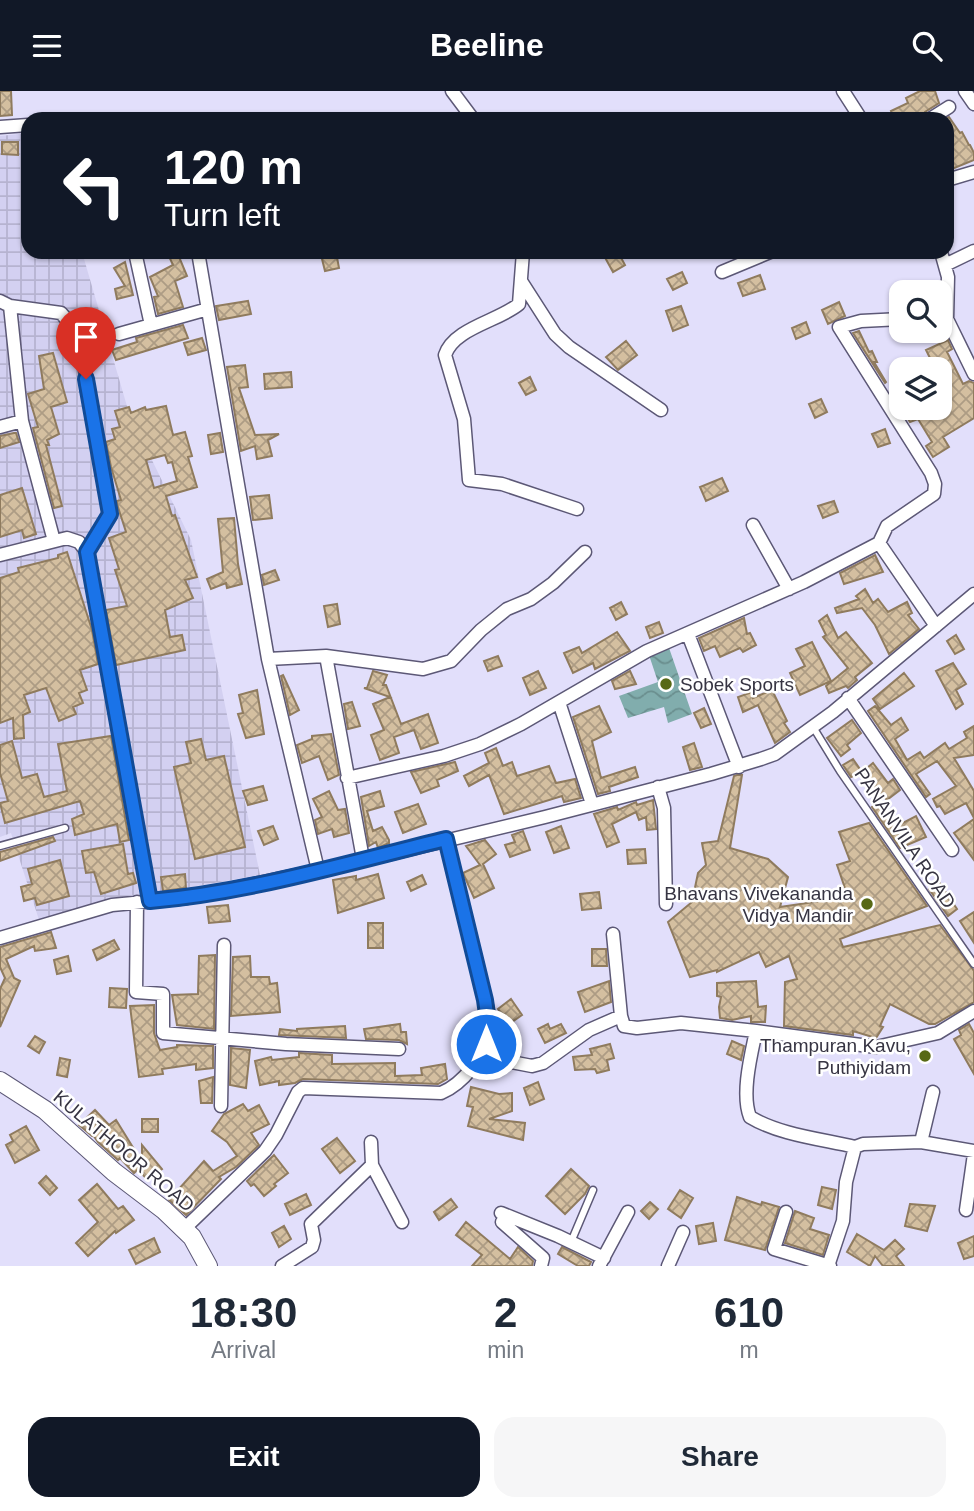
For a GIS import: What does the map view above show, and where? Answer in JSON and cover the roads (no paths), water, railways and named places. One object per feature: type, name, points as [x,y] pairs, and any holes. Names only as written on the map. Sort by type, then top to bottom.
[{"type":"main road","name":"KULATHOOR ROAD","points":[[0,1081],[45,1111],[184,1229],[192,1237],[208,1266]]},
{"type":"street","points":[[452,91],[467,112]]},
{"type":"street","points":[[965,91],[974,104]]},
{"type":"street","points":[[845,92],[857,112]]},
{"type":"street","points":[[940,112],[948,107]]},
{"type":"street","points":[[0,127],[21,126]]},
{"type":"street","points":[[954,178],[974,172]]},
{"type":"street","points":[[954,256],[974,251]]},
{"type":"street","points":[[137,259],[151,325]]},
{"type":"street","points":[[199,259],[268,659],[318,870]]},
{"type":"street","points":[[522,259],[519,304],[454,341],[445,355],[464,419],[469,480],[502,484],[577,509]]},
{"type":"street","points":[[722,272],[753,259]]},
{"type":"street","points":[[943,259],[948,280]]},
{"type":"street","points":[[521,280],[555,334],[569,347],[661,410]]},
{"type":"street","points":[[54,541],[22,421],[5,304],[61,313],[74,328],[82,352],[110,514],[87,552]]},
{"type":"street","points":[[119,334],[208,309]]},
{"type":"street","points":[[347,778],[444,757],[480,744],[521,724],[647,651],[789,589],[879,543],[887,526],[934,494],[935,484],[931,473],[839,327],[862,321],[889,320]]},
{"type":"street","points":[[952,335],[974,375]]},
{"type":"street","points":[[0,427],[22,421]]},
{"type":"street","points":[[753,524],[789,589]]},
{"type":"street","points":[[0,555],[67,538],[79,542],[87,552],[144,901],[136,992],[163,994],[163,1033],[286,1044],[399,1049]]},
{"type":"street","points":[[879,543],[936,626]]},
{"type":"street","points":[[268,659],[326,656],[423,669],[451,661],[482,629],[507,609],[531,599],[553,583],[585,552]]},
{"type":"street","points":[[0,938],[112,905],[206,895],[739,767],[775,754],[813,727],[974,594]]},
{"type":"street","points":[[688,634],[739,767]]},
{"type":"street","points":[[326,656],[363,859]]},
{"type":"street","points":[[848,698],[953,850]]},
{"type":"street","points":[[559,702],[592,804]]},
{"type":"street","points":[[658,787],[664,807],[667,904]]},
{"type":"street","points":[[184,1229],[265,1151],[298,1092],[303,1088],[441,1093],[453,1089],[480,1056],[489,1028],[485,1000],[446,839]]},
{"type":"street","points":[[613,934],[621,1016],[624,1026],[628,1028],[681,1023],[876,1047],[938,1033],[974,1011]]},
{"type":"street","points":[[221,1106],[224,945]]},
{"type":"street","points":[[480,1056],[532,1066],[543,1063],[589,1030],[621,1016]]},
{"type":"street","points":[[756,1031],[747,1100],[750,1117],[781,1129],[855,1147],[863,1144],[921,1142],[974,1152],[966,1210]]},
{"type":"street","points":[[921,1142],[933,1092]]},
{"type":"street","points":[[371,1142],[372,1165],[402,1222]]},
{"type":"street","points":[[786,1212],[774,1249],[829,1266],[844,1221],[846,1182],[855,1147]]},
{"type":"street","points":[[282,1266],[312,1247],[314,1240],[311,1224],[372,1165]]},
{"type":"street","points":[[541,1266],[544,1258],[502,1217],[571,1242],[602,1262],[628,1212]]},
{"type":"street","points":[[668,1266],[683,1232]]},
{"type":"lane","name":"PANANVILA ROAD","points":[[813,727],[840,771],[974,964]]},
{"type":"lane","points":[[0,846],[65,828]]},
{"type":"lane","points":[[571,1242],[593,1190]]},
{"type":"water","name":"Sobek Sports","points":[[668,645],[692,714],[668,723],[664,707],[628,718],[619,696],[658,682],[648,652]]},
{"type":"place","name":"Sobek Sports","points":[[666,684]]},
{"type":"place","name":"Bhavans Vivekananda Vidya Mandir","points":[[867,904]]},
{"type":"place","name":"Thampuran Kavu, Puthiyidam","points":[[925,1056]]}]
